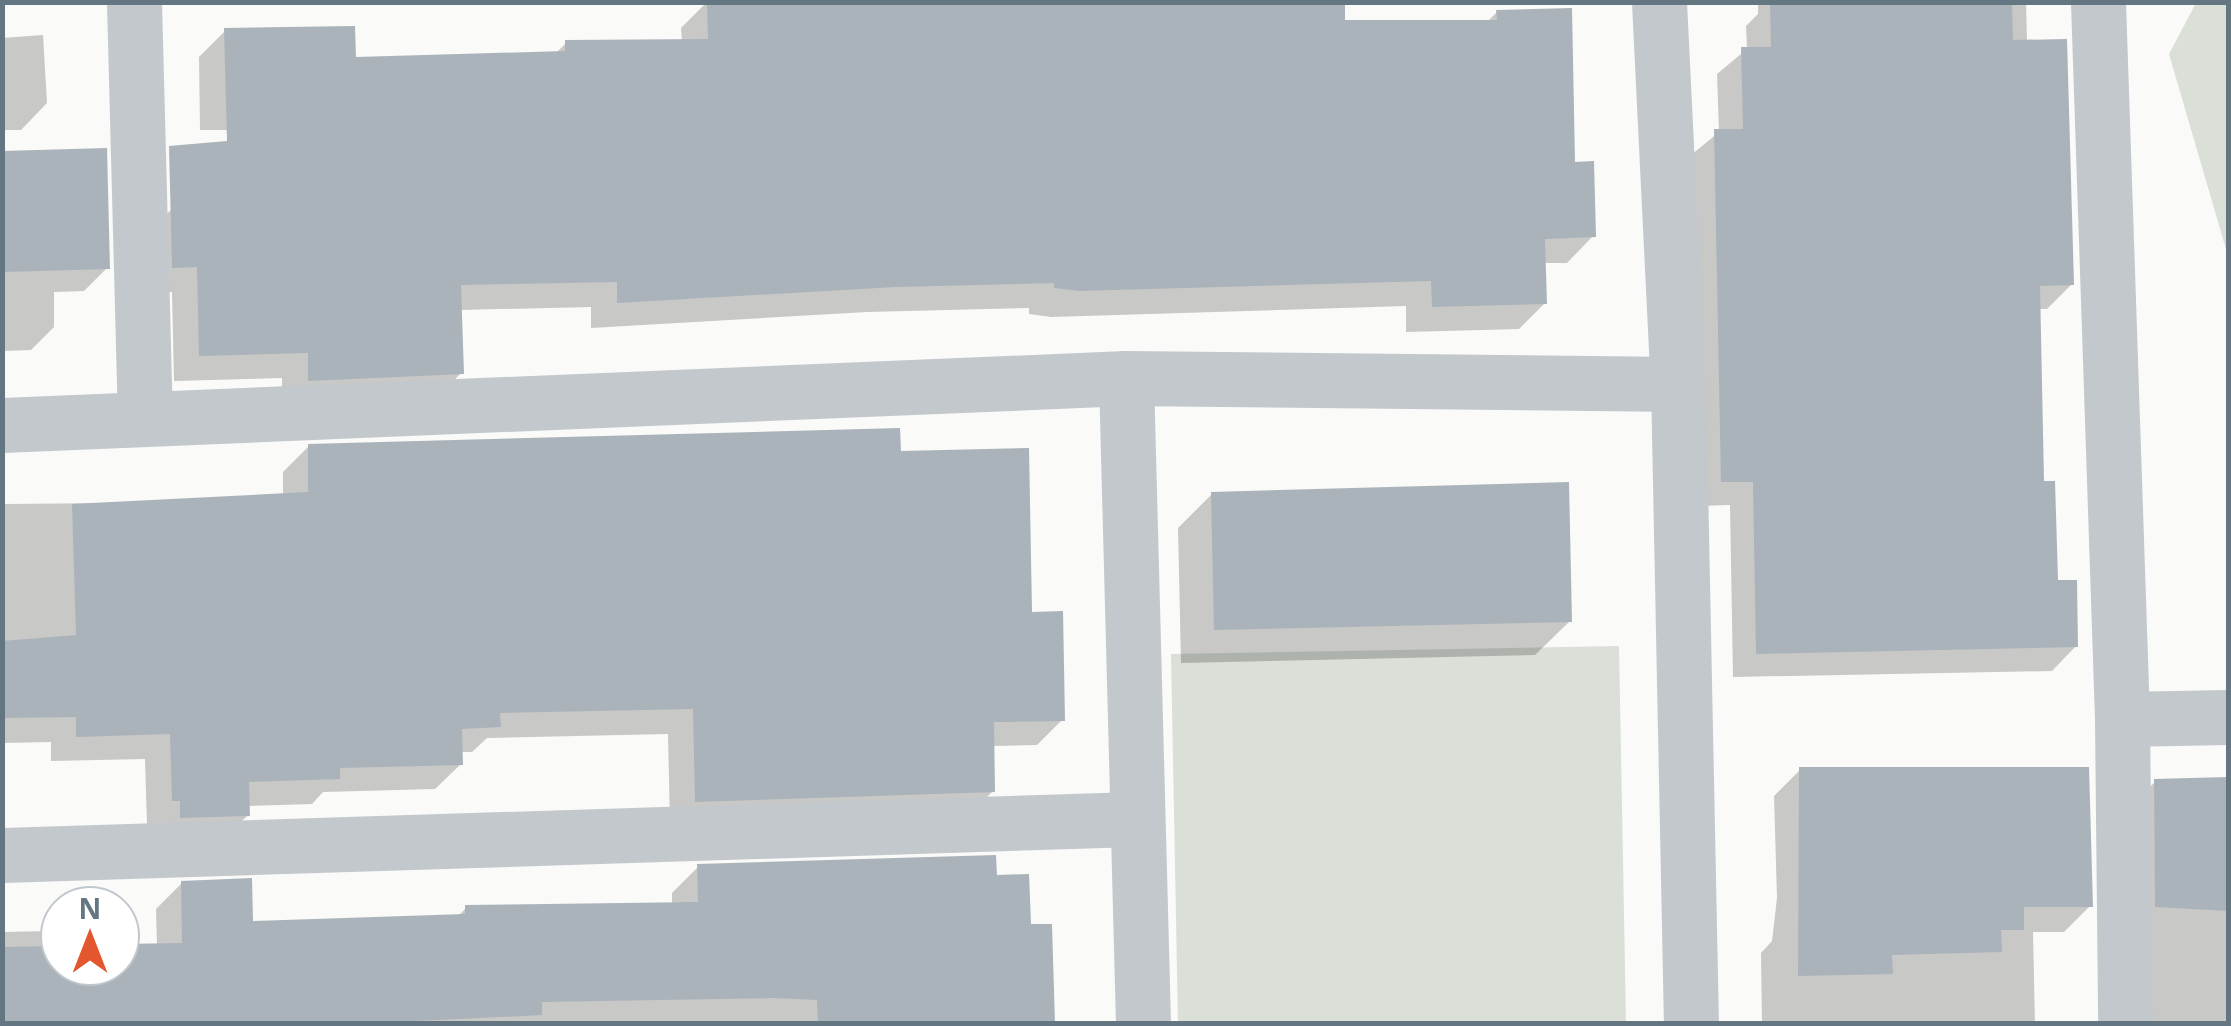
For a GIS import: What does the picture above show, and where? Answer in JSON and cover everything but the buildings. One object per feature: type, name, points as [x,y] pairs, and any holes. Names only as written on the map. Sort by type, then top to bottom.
[{"type":"street","points":[[134,2],[145,414]]},
{"type":"street","points":[[1659,2],[1678,384],[1691,1024]]},
{"type":"street","points":[[2098,2],[2122,719],[2125,1024]]},
{"type":"street","points":[[1126,378],[1134,819],[1144,1024]]},
{"type":"street","points":[[2,425],[145,414],[1126,378],[1678,384]]},
{"type":"street","points":[[2122,719],[2228,718]]},
{"type":"street","points":[[2,855],[1134,819]]},
{"type":"shaded area","points":[[2196,3],[2228,3],[2228,256],[2169,54]]},
{"type":"shaded area","points":[[1619,646],[1626,1023],[1178,1023],[1171,654]]}]
